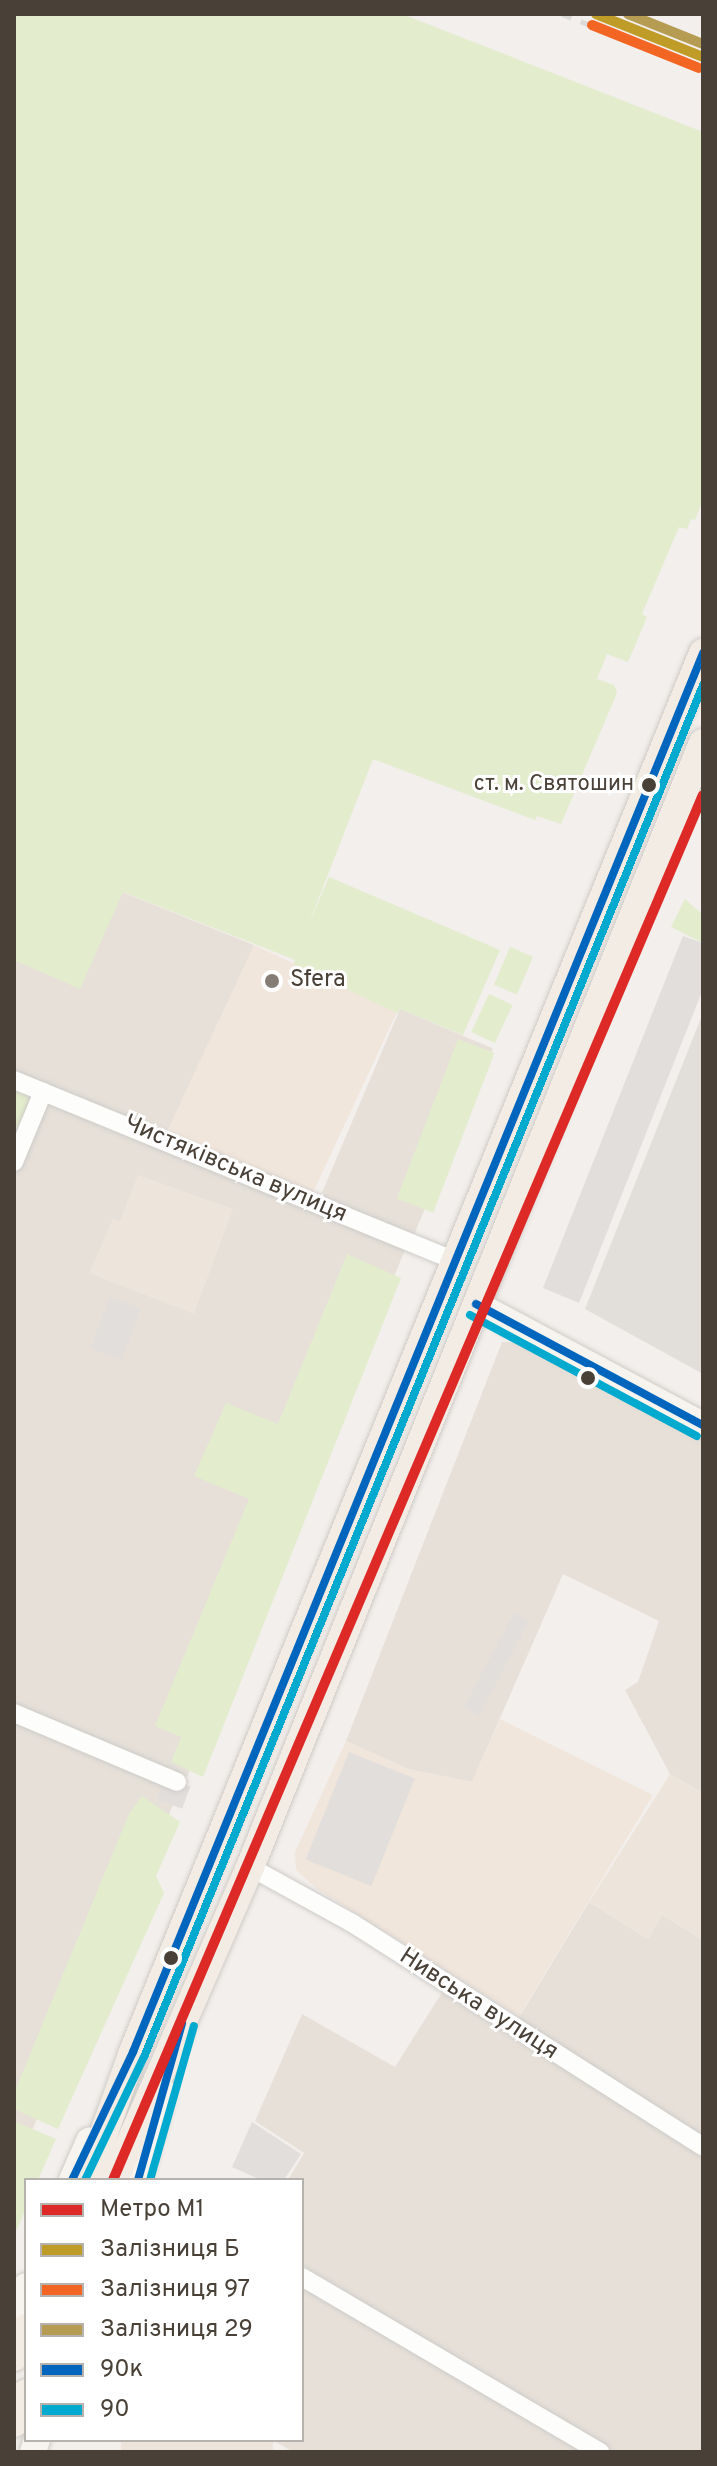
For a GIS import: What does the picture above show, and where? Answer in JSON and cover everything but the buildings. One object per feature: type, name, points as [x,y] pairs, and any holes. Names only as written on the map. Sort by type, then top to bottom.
[{"type":"main road","points":[[88,2178],[133,2052],[703,653]]},
{"type":"main road","points":[[115,2178],[250,1867],[703,743]]},
{"type":"main road","points":[[476,1304],[703,1425]]},
{"type":"main road","points":[[139,2178],[180,2027]]},
{"type":"main road","points":[[73,2178],[133,2052]]},
{"type":"main road","points":[[14,2314],[24,2291]]},
{"type":"main road","points":[[14,2357],[24,2333]]},
{"type":"main road","points":[[14,2423],[24,2398]]},
{"type":"street","name":"Чистяківська вулиця","points":[[14,1080],[457,1262]]},
{"type":"street","points":[[14,1162],[43,1092]]},
{"type":"street","points":[[14,1713],[177,1782]]},
{"type":"street","name":"Нивська вулиця","points":[[250,1867],[352,1923],[703,2147]]},
{"type":"street","points":[[304,2278],[600,2452]]},
{"type":"shaded area","points":[[122,892],[254,945],[170,1135],[14,1072],[14,949]]},
{"type":"shaded area","points":[[683,936],[703,943],[703,989],[579,1303],[543,1288]]},
{"type":"shaded area","points":[[254,945],[397,1012],[309,1200],[166,1134]]},
{"type":"shaded area","points":[[400,1009],[493,1048],[412,1238],[320,1199]]},
{"type":"shaded area","points":[[703,1013],[703,1374],[585,1309]]},
{"type":"shaded area","points":[[49,1099],[405,1250],[187,1777],[14,1706],[14,1175],[44,1103]]},
{"type":"shaded area","points":[[138,1175],[233,1209],[194,1314],[89,1273],[113,1219],[120,1221]]},
{"type":"shaded area","points":[[110,1297],[141,1309],[121,1360],[90,1348]]},
{"type":"shaded area","points":[[502,1342],[521,1343],[703,1439],[703,1793],[670,1774],[625,1690],[638,1682],[659,1621],[563,1574],[472,1782],[408,1769],[346,1741]]},
{"type":"shaded area","points":[[514,1613],[529,1621],[479,1715],[464,1707]]},
{"type":"shaded area","points":[[500,1719],[653,1795],[519,2016],[317,1889],[296,1870],[295,1852],[346,1741],[408,1769],[472,1782]]},
{"type":"shaded area","points":[[14,1720],[180,1789],[14,2172]]},
{"type":"shaded area","points":[[349,1752],[415,1779],[371,1886],[306,1860]]},
{"type":"shaded area","points":[[670,1774],[703,1793],[703,1940],[662,1915],[648,1939],[589,1902]]},
{"type":"shaded area","points":[[165,1777],[190,1786],[182,1809],[157,1800]]},
{"type":"shaded area","points":[[589,1902],[648,1939],[662,1915],[703,1940],[703,2139],[515,2024]]},
{"type":"shaded area","points":[[443,1991],[703,2153],[703,2452],[611,2452],[304,2266],[304,2178],[289,2178],[304,2153],[255,2121],[302,2014],[395,2067]]},
{"type":"shaded area","points":[[252,2122],[301,2154],[285,2178],[257,2178],[232,2167]]},
{"type":"shaded area","points":[[304,2286],[587,2452],[293,2452],[276,2442],[304,2442]]},
{"type":"shaded area","points":[[121,2442],[273,2442],[273,2452],[121,2452]]},
{"type":"green space","points":[[14,14],[402,14],[703,132],[703,499],[695,520],[691,519],[687,529],[679,527],[642,614],[647,617],[628,662],[607,654],[597,679],[614,685],[617,693],[561,824],[537,816],[535,820],[373,759],[307,928],[329,877],[500,950],[463,1035],[400,1009],[397,1013],[293,964],[295,960],[123,892],[80,989],[14,960]]},
{"type":"green space","points":[[685,899],[703,915],[703,943],[671,927]]},
{"type":"green space","points":[[510,947],[533,957],[517,995],[494,985]]},
{"type":"green space","points":[[489,994],[513,1005],[495,1043],[471,1032]]},
{"type":"green space","points":[[458,1039],[494,1053],[433,1213],[397,1199]]},
{"type":"green space","points":[[14,1088],[31,1097],[14,1136]]},
{"type":"green space","points":[[347,1254],[401,1278],[203,1777],[171,1762],[181,1737],[155,1726],[249,1499],[194,1476],[226,1403],[278,1424]]},
{"type":"green space","points":[[142,1796],[180,1822],[156,1876],[164,1893],[58,2129],[14,2109],[14,2093],[129,1814]]},
{"type":"green space","points":[[14,2121],[56,2139],[39,2178],[24,2178],[24,2213],[14,2236]]},
{"type":"railway","points":[[562,14],[703,69]]},
{"type":"metro line","name":"M1","points":[[114,2178],[703,795]]},
{"type":"rail line","name":"Б","points":[[596,14],[703,57]]},
{"type":"rail line","name":"29","points":[[628,14],[703,44]]},
{"type":"rail line","name":"97","points":[[592,25],[699,68]]},
{"type":"transit line","name":"90к","points":[[73,2178],[133,2052],[703,653]]},
{"type":"transit line","name":"90","points":[[86,2178],[144,2057],[703,685]]},
{"type":"transit line","name":"90к","points":[[476,1304],[703,1425]]},
{"type":"transit line","name":"90","points":[[470,1315],[697,1436]]},
{"type":"transit line","name":"90к","points":[[139,2178],[182,2023]]},
{"type":"transit line","name":"90","points":[[151,2178],[194,2026]]},
{"type":"place","name":"ст. м. Святошин","points":[[649,785]]},
{"type":"place","name":"Sfera","points":[[272,981]]}]
